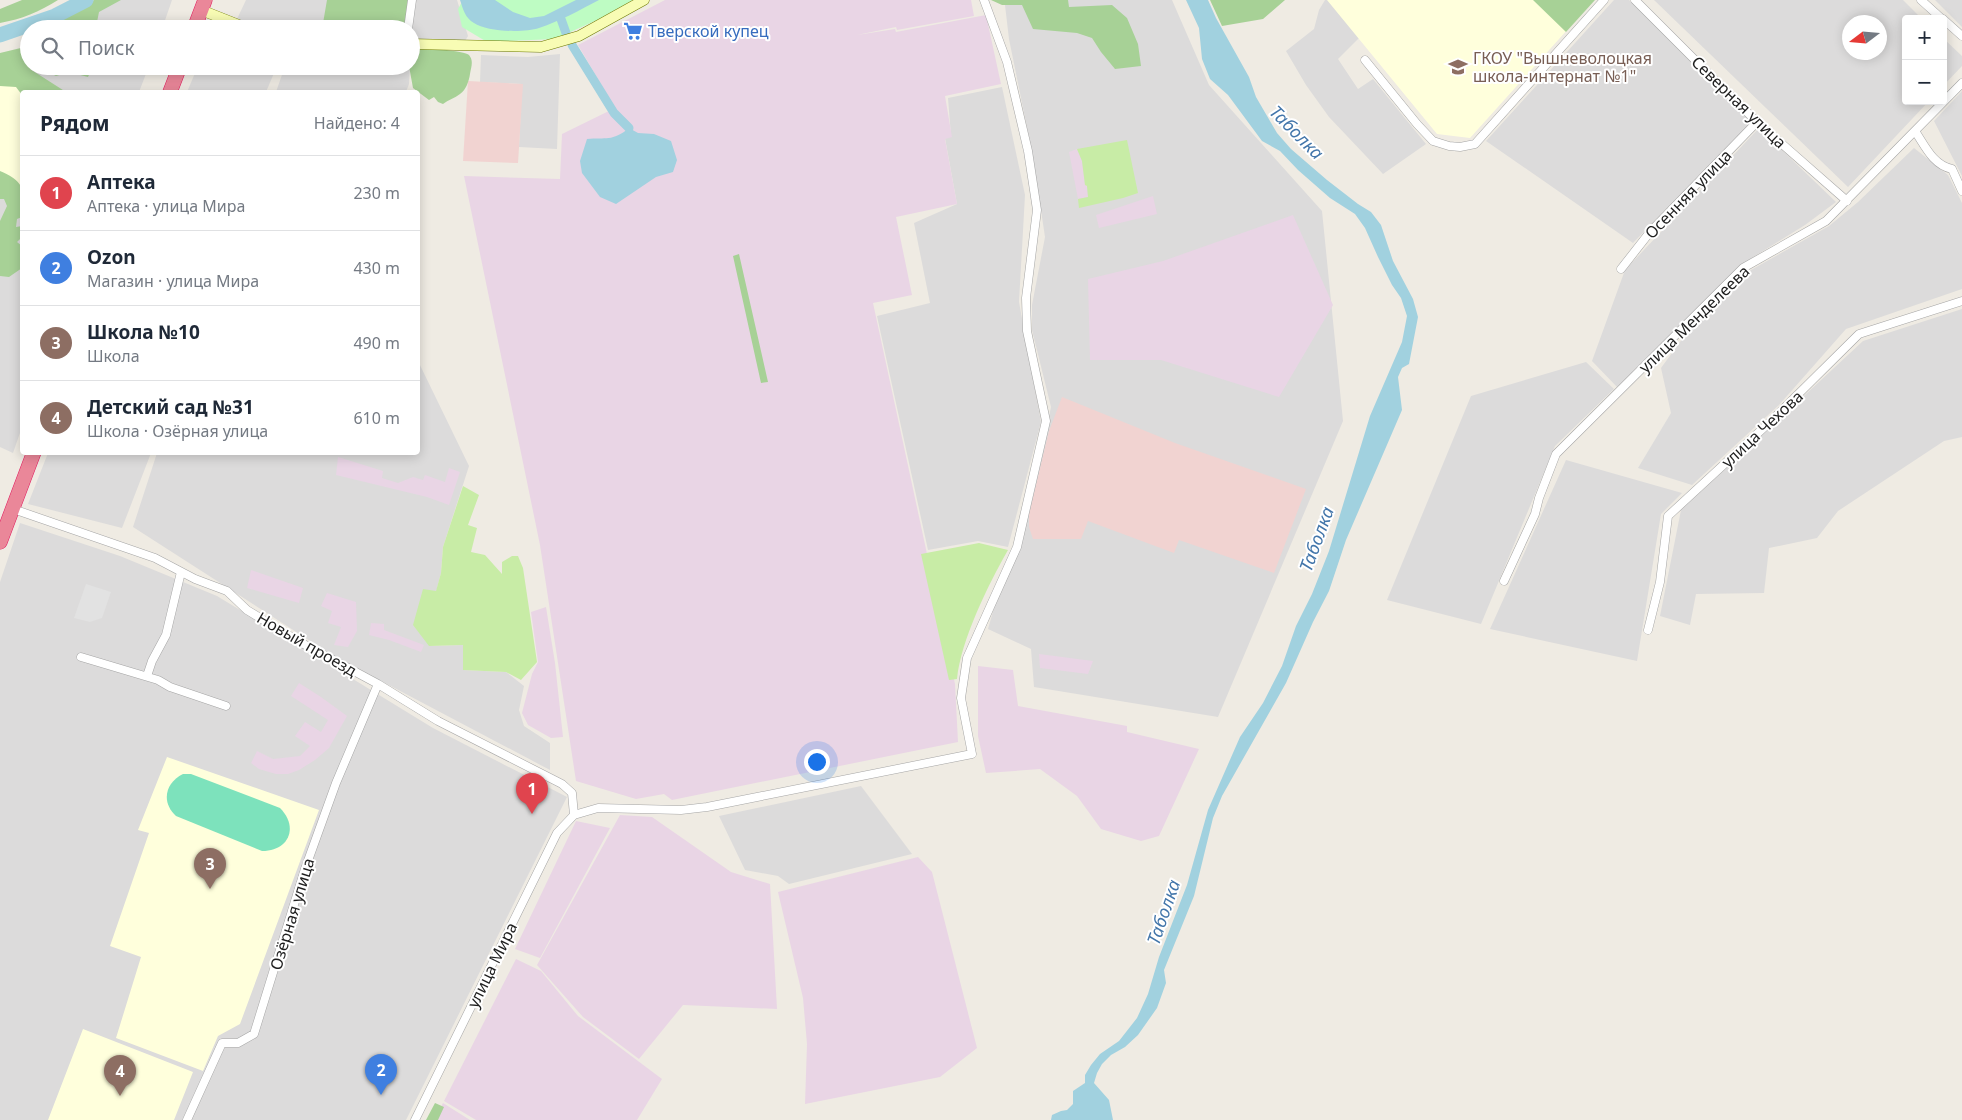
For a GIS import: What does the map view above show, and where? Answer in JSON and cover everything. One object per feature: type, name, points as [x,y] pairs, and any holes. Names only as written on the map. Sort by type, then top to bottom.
[{"type":"highway","points":[[197,20],[203,5]]},
{"type":"highway","points":[[171,90],[177,75]]},
{"type":"highway","points":[[0,542],[33,455]]},
{"type":"street","points":[[409,20],[412,0]]},
{"type":"street","points":[[420,44],[541,48],[580,36],[644,0]]},
{"type":"street","points":[[574,815],[598,808],[681,810],[707,807],[972,754],[961,698],[967,658],[1017,547],[1046,421],[1027,331],[1026,298],[1037,210],[1028,151],[1016,94],[1007,62],[984,0]]},
{"type":"street","points":[[1365,60],[1433,141],[1449,146],[1469,146],[1475,144],[1604,0]]},
{"type":"street","name":"Северная улица","points":[[1635,0],[1758,122],[1847,201]]},
{"type":"street","points":[[1921,0],[1938,15]]},
{"type":"street","points":[[203,5],[232,20]]},
{"type":"street","points":[[1947,23],[1962,36]]},
{"type":"street","name":"улица Менделеева","points":[[1504,581],[1535,514],[1539,498],[1556,454],[1743,268],[1826,222],[1962,83]]},
{"type":"street","name":"Осенняя улица","points":[[1621,269],[1650,232],[1758,122]]},
{"type":"street","points":[[1915,131],[1935,161],[1944,168],[1952,169],[1962,191]]},
{"type":"street","name":"улица Чехова","points":[[1648,630],[1660,582],[1668,516],[1771,421],[1859,334],[1962,301]]},
{"type":"street","name":"Новый проезд","points":[[13,509],[155,558],[195,579],[227,591],[247,610],[289,636],[378,684],[438,721],[562,784],[572,792],[574,815]]},
{"type":"street","points":[[147,676],[152,661],[166,635],[181,572]]},
{"type":"street","points":[[81,658],[147,676],[170,687],[226,706]]},
{"type":"street","name":"Озёрная улица","points":[[187,1120],[222,1043],[238,1043],[254,1034],[305,869],[336,783],[378,684]]},
{"type":"street","name":"улица Мира","points":[[415,1120],[556,833],[574,815]]},
{"type":"shaded area","points":[[113,0],[172,0],[165,20],[76,20]]},
{"type":"shaded area","points":[[246,0],[457,0],[468,36],[465,41],[420,39],[420,20],[237,19]]},
{"type":"shaded area","points":[[665,0],[971,0],[974,16],[897,30],[896,27],[857,35],[895,29],[896,32],[986,15],[1001,84],[945,96],[952,137],[945,139],[957,204],[896,217],[912,295],[873,303],[955,684],[958,742],[672,800],[664,794],[636,799],[576,781],[540,545],[464,176],[560,179],[562,134],[615,108],[578,45]]},
{"type":"shaded area","points":[[1038,0],[1172,0],[1209,85],[1322,211],[1343,421],[1218,717],[1034,687],[1031,649],[988,629],[994,608],[1021,547],[1051,407],[1032,330],[1032,305],[1045,237],[1033,157],[1009,39],[1005,5]]},
{"type":"shaded area","points":[[1325,0],[1353,0],[1369,28],[1338,59],[1358,89],[1373,79],[1426,144],[1383,174],[1329,117],[1306,85],[1286,51],[1314,29],[1319,10]]},
{"type":"shaded area","name":"ГКОУ \"Вышневолоцкая школа-интернат №1\"","points":[[1327,0],[1594,0],[1470,138],[1437,134]]},
{"type":"shaded area","points":[[1614,0],[1629,0],[1751,122],[1633,243],[1486,141]]},
{"type":"shaded area","points":[[1654,0],[1903,0],[1918,15],[1902,15],[1902,105],[1925,105],[1848,187]]},
{"type":"shaded area","points":[[1935,0],[1962,0],[1962,27]]},
{"type":"shaded area","points":[[1947,42],[1962,56],[1962,66],[1947,82]]},
{"type":"shaded area","points":[[560,54],[557,149],[519,147],[522,84],[480,82],[481,55],[528,57]]},
{"type":"shaded area","points":[[20,64],[20,75],[146,75],[140,90],[20,90],[20,433],[13,453],[0,447],[0,105]]},
{"type":"shaded area","points":[[194,75],[273,75],[267,90],[188,90]]},
{"type":"shaded area","points":[[282,75],[410,75],[407,90],[277,90]]},
{"type":"shaded area","points":[[0,80],[25,90],[20,90],[20,186],[0,178]]},
{"type":"shaded area","points":[[468,81],[523,84],[518,163],[463,161]]},
{"type":"shaded area","points":[[1002,87],[1025,195],[1019,302],[1041,422],[1008,547],[978,541],[928,550],[877,316],[930,303],[914,223],[957,204],[945,138],[951,136],[948,98]]},
{"type":"shaded area","points":[[1962,91],[1962,176],[1934,121]]},
{"type":"shaded area","points":[[1759,128],[1836,202],[1805,225],[1742,264],[1617,387],[1592,361],[1625,270]]},
{"type":"shaded area","points":[[1914,148],[1948,175],[1962,203],[1962,289],[1846,329],[1779,405],[1692,485],[1638,468],[1671,413],[1661,368],[1688,331],[1751,270],[1829,226],[1858,202]]},
{"type":"shaded area","points":[[1077,149],[1082,161],[1088,197],[1078,199],[1069,152]]},
{"type":"shaded area","points":[[1153,196],[1157,214],[1099,228],[1096,215]]},
{"type":"shaded area","points":[[1293,215],[1333,305],[1279,397],[1161,360],[1090,360],[1088,279],[1163,261]]},
{"type":"shaded area","points":[[1962,309],[1962,437],[1944,441],[1838,511],[1817,538],[1769,548],[1764,593],[1696,594],[1690,625],[1660,616],[1681,510],[1863,341]]},
{"type":"shaded area","points":[[1586,362],[1614,389],[1555,446],[1481,624],[1387,600],[1471,396]]},
{"type":"shaded area","points":[[420,365],[469,466],[443,547],[441,573],[436,592],[429,646],[464,645],[463,670],[506,672],[524,686],[519,710],[524,726],[550,743],[550,770],[332,655],[133,527],[156,455],[420,455]]},
{"type":"shaded area","points":[[1062,397],[1175,443],[1306,489],[1274,573],[1179,540],[1174,553],[1088,521],[1081,539],[1033,539],[1029,527],[1029,514],[1049,431]]},
{"type":"shaded area","points":[[47,455],[150,455],[122,528],[28,504]]},
{"type":"shaded area","points":[[338,457],[383,471],[382,478],[398,483],[413,477],[423,480],[425,475],[445,482],[449,468],[460,472],[449,505],[427,497],[336,475]]},
{"type":"shaded area","points":[[1566,460],[1682,493],[1661,514],[1637,661],[1490,629]]},
{"type":"shaded area","points":[[20,523],[120,556],[217,596],[433,728],[567,797],[406,1120],[0,1120],[0,582]]},
{"type":"shaded area","points":[[251,570],[303,588],[299,603],[247,588]]},
{"type":"shaded area","points":[[86,584],[111,592],[102,618],[90,622],[74,618]]},
{"type":"shaded area","points":[[327,593],[356,602],[357,631],[348,647],[334,645],[341,627],[328,623],[332,611],[321,606]]},
{"type":"shaded area","points":[[546,607],[555,663],[563,737],[551,738],[528,725],[522,713],[532,674],[538,662],[531,612]]},
{"type":"shaded area","points":[[371,623],[384,624],[384,630],[424,645],[421,652],[369,635]]},
{"type":"shaded area","points":[[1039,654],[1093,661],[1088,674],[1040,668]]},
{"type":"shaded area","points":[[978,666],[1013,670],[1018,706],[1127,726],[1127,732],[1199,749],[1159,836],[1141,841],[1101,829],[1077,796],[1040,769],[986,773],[978,736]]},
{"type":"shaded area","points":[[299,683],[347,716],[329,748],[299,770],[288,774],[276,774],[259,769],[251,763],[257,751],[273,759],[300,756],[310,746],[295,736],[305,722],[321,732],[328,720],[291,696]]},
{"type":"shaded area","points":[[167,757],[319,810],[240,1024],[218,1036],[203,1071],[116,1038],[141,957],[110,946],[149,833],[138,830]]},
{"type":"shaded area","points":[[861,786],[912,854],[789,884],[778,876],[745,870],[719,816]]},
{"type":"shaded area","points":[[620,815],[652,817],[731,872],[770,884],[777,1009],[683,1005],[639,1059],[583,1017],[537,965]]},
{"type":"shaded area","points":[[576,821],[610,828],[540,958],[515,949]]},
{"type":"shaded area","points":[[918,857],[932,872],[977,1048],[940,1077],[805,1104],[807,1044],[803,998],[778,892]]},
{"type":"shaded area","points":[[516,959],[541,971],[578,1016],[662,1079],[637,1120],[476,1120],[444,1101]]},
{"type":"shaded area","points":[[83,1029],[193,1072],[174,1120],[48,1120]]},
{"type":"shaded area","points":[[443,1103],[470,1120],[434,1120]]},
{"type":"green space","points":[[22,0],[58,0],[30,14],[0,23],[0,9]]},
{"type":"green space","points":[[94,0],[121,0],[99,12],[97,20],[59,20]]},
{"type":"green space","points":[[327,0],[409,0],[406,20],[324,20]]},
{"type":"green space","points":[[463,0],[633,0],[597,20],[555,39],[487,42],[462,27],[458,9]]},
{"type":"green space","points":[[991,0],[1068,0],[1069,7],[1112,5],[1127,18],[1138,44],[1141,66],[1115,69],[1092,38],[1077,33],[1033,29],[1022,5],[1002,5]]},
{"type":"green space","points":[[1210,0],[1285,0],[1263,19],[1222,26]]},
{"type":"green space","points":[[1533,0],[1595,0],[1566,32]]},
{"type":"green space","points":[[420,47],[469,55],[471,66],[468,82],[464,90],[443,104],[434,97],[429,100],[420,93],[420,90],[413,88],[411,75],[420,75]]},
{"type":"green space","points":[[20,48],[20,75],[39,75],[63,90],[20,90],[20,92],[16,87],[0,86],[0,53]]},
{"type":"green space","points":[[1127,140],[1138,193],[1079,208],[1078,199],[1088,197],[1082,161],[1077,149]]},
{"type":"green space","points":[[0,171],[15,179],[20,185],[20,218],[17,219],[16,227],[20,226],[20,239],[17,242],[20,244],[20,269],[9,277],[0,276],[0,221],[7,206],[4,199],[0,199]]},
{"type":"green space","points":[[739,254],[768,382],[761,383],[733,256]]},
{"type":"green space","points":[[463,486],[479,495],[468,525],[477,528],[471,552],[485,555],[502,574],[502,562],[512,556],[518,556],[523,568],[537,662],[521,680],[506,672],[463,670],[463,645],[429,646],[413,625],[423,589],[436,591],[441,573],[443,547]]},
{"type":"green space","points":[[979,543],[1008,550],[976,613],[964,647],[957,679],[949,680],[921,554]]},
{"type":"green space","points":[[183,774],[191,774],[280,808],[286,815],[289,823],[290,830],[285,842],[279,847],[262,851],[176,816],[168,805],[167,793],[172,782]]},
{"type":"green space","points":[[435,1103],[444,1107],[438,1120],[426,1120]]},
{"type":"water","points":[[460,0],[495,0],[513,12],[530,18],[544,16],[576,0],[599,0],[539,28],[515,31],[496,30],[474,23],[466,16]]},
{"type":"water","points":[[1186,0],[1208,0],[1249,77],[1256,97],[1277,133],[1291,149],[1327,180],[1371,212],[1381,225],[1393,261],[1413,299],[1418,317],[1409,364],[1402,368],[1398,377],[1402,410],[1346,540],[1329,591],[1286,683],[1222,796],[1213,818],[1194,896],[1164,970],[1166,983],[1157,1008],[1138,1035],[1125,1047],[1111,1055],[1102,1064],[1097,1073],[1094,1083],[1109,1100],[1113,1120],[1051,1120],[1052,1115],[1067,1110],[1073,1104],[1073,1091],[1085,1083],[1085,1075],[1100,1054],[1119,1041],[1137,1018],[1148,994],[1159,957],[1187,885],[1208,810],[1240,737],[1263,703],[1282,666],[1296,626],[1312,594],[1329,551],[1370,416],[1402,342],[1407,316],[1401,298],[1392,285],[1365,228],[1355,214],[1330,198],[1298,170],[1280,151],[1262,141],[1228,95],[1210,79],[1202,59],[1199,28]]},
{"type":"water","points":[[629,128],[638,133],[654,134],[671,141],[677,160],[673,172],[656,177],[616,204],[600,197],[582,173],[580,161],[587,139],[613,137]]},
{"type":"waterway","points":[[43,20],[86,0]]},
{"type":"waterway","points":[[561,19],[566,33]]},
{"type":"waterway","points":[[0,35],[20,28]]},
{"type":"waterway","points":[[572,45],[614,113],[629,128]]},
{"type":"place","name":"Тверской купец","points":[[633,31]]},
{"type":"place","name":"ГКОУ \"Вышневолоцкая школа-интернат №1\"","points":[[1458,67]]},
{"type":"place","name":"Аптека","points":[[532,814]]},
{"type":"place","name":"Школа №10","points":[[210,889]]},
{"type":"place","name":"Ozon","points":[[381,1095]]},
{"type":"place","name":"Детский сад №31","points":[[120,1096]]},
{"type":"water label","name":"Таболка","points":[[1297,132]]},
{"type":"water label","name":"Таболка","points":[[1316,539]]},
{"type":"water label","name":"Таболка","points":[[1163,912]]}]
